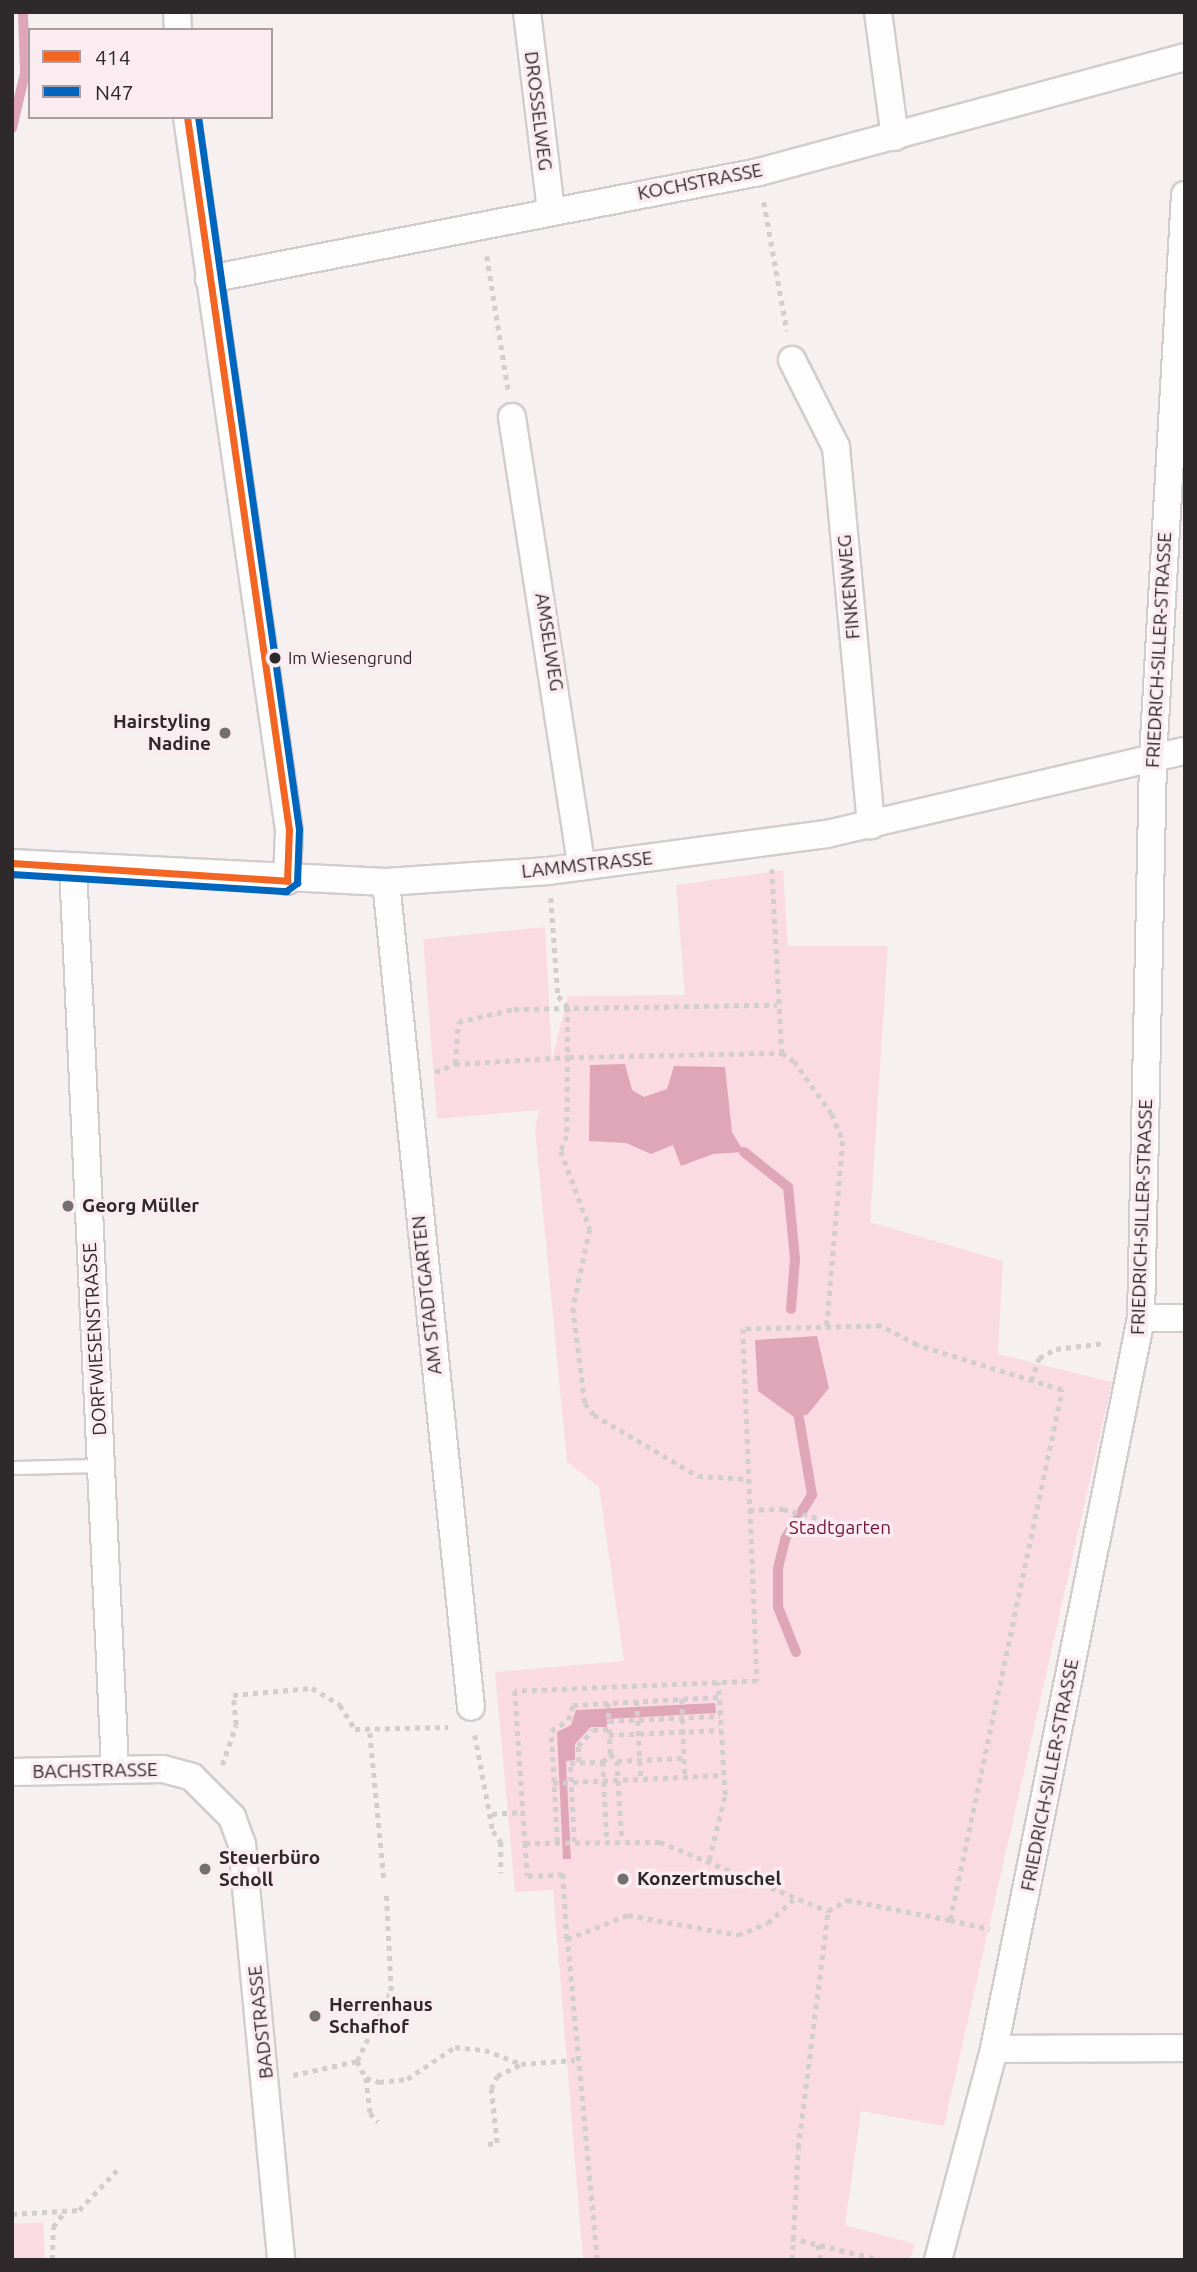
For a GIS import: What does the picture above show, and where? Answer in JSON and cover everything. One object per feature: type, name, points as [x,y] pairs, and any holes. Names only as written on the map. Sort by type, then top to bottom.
[{"type":"street","name":"DROSSELWEG","points":[[527,12],[551,209]]},
{"type":"street","points":[[878,12],[895,137]]},
{"type":"street","name":"KOCHSTRASSE","points":[[209,279],[551,209],[759,172],[1185,57]]},
{"type":"street","points":[[187,119],[289,830],[286,881]]},
{"type":"street","name":"FRIEDRICH-SILLER-STRASSE","points":[[938,2260],[994,2049],[1140,1331],[1153,758],[1185,195]]},
{"type":"street","name":"FINKENWEG","points":[[792,359],[836,447],[871,825]]},
{"type":"street","name":"AMSELWEG","points":[[512,417],[582,867]]},
{"type":"street","name":"LAMMSTRASSE","points":[[12,863],[286,881],[386,882],[582,867],[771,843],[871,825],[1185,751]]},
{"type":"street","name":"DORFWIESENSTRASSE","points":[[73,867],[115,1768]]},
{"type":"street","name":"AM STADTGARTEN","points":[[386,882],[468,1719]]},
{"type":"street","points":[[1140,1331],[1185,1318]]},
{"type":"street","name":"BACHSTRASSE","points":[[12,1772],[163,1769],[213,1793]]},
{"type":"street","name":"BADSTRASSE","points":[[213,1793],[242,1844],[267,2078],[281,2260]]},
{"type":"street","points":[[994,2049],[1185,2048]]},
{"type":"lane","points":[[12,1468],[101,1466]]},
{"type":"path","points":[[759,172],[792,359]]},
{"type":"path","points":[[482,223],[512,417]]},
{"type":"path","points":[[771,843],[777,1005],[782,1053],[810,1079],[843,1141],[827,1325]]},
{"type":"path","points":[[552,919],[558,996],[568,1007],[569,1057],[561,1151],[590,1229],[573,1308],[585,1403],[594,1415],[698,1476],[748,1479]]},
{"type":"path","points":[[455,1064],[458,1022],[514,1009],[777,1005]]},
{"type":"path","points":[[404,1084],[455,1064],[569,1057],[782,1053]]},
{"type":"path","points":[[597,2260],[575,2060],[563,1874],[528,1876],[515,1691],[757,1681],[743,1329],[827,1325],[881,1326],[1062,1390],[950,1920]]},
{"type":"path","points":[[1031,1381],[1039,1359],[1056,1349],[1140,1331]]},
{"type":"path","points":[[749,1510],[795,1511],[807,1520],[830,1521]]},
{"type":"path","points":[[709,1860],[720,1827],[724,1775],[718,1682]]},
{"type":"path","points":[[213,1793],[236,1725],[233,1695],[312,1688],[340,1706],[355,1729],[370,1733],[468,1719],[501,1842],[500,1873]]},
{"type":"path","points":[[559,1842],[551,1731],[568,1720],[573,1705],[719,1697]]},
{"type":"path","points":[[682,1701],[685,1777]]},
{"type":"path","points":[[637,1702],[641,1779]]},
{"type":"path","points":[[608,1705],[610,1754],[617,1761],[619,1780],[622,1840]]},
{"type":"path","points":[[609,1721],[720,1716]]},
{"type":"path","points":[[579,1762],[578,1746],[593,1730],[639,1734],[721,1730]]},
{"type":"path","points":[[370,1733],[384,1879]]},
{"type":"path","points":[[607,1840],[603,1762],[610,1754]]},
{"type":"path","points":[[617,1761],[684,1758]]},
{"type":"path","points":[[572,1842],[570,1763],[603,1762]]},
{"type":"path","points":[[555,1783],[724,1775]]},
{"type":"path","points":[[492,1814],[523,1812]]},
{"type":"path","points":[[525,1843],[607,1840],[660,1842],[709,1860],[793,1900],[828,1911],[847,1900],[1018,1935]]},
{"type":"path","points":[[357,2061],[391,1991],[386,1892]]},
{"type":"path","points":[[567,1939],[628,1914],[738,1935],[768,1923],[793,1900]]},
{"type":"path","points":[[792,2260],[791,2238],[828,1911]]},
{"type":"path","points":[[366,2078],[407,2079],[455,2048],[485,2050],[521,2064]]},
{"type":"path","points":[[488,2144],[497,2143],[491,2089],[497,2076],[521,2064],[575,2060]]},
{"type":"path","points":[[267,2078],[357,2061]]},
{"type":"path","points":[[357,2061],[366,2078],[370,2113],[378,2122]]},
{"type":"path","points":[[12,2214],[79,2210],[120,2167]]},
{"type":"path","points":[[52,2260],[53,2227],[66,2210]]},
{"type":"path","points":[[791,2238],[881,2260]]},
{"type":"path","points":[[818,2245],[821,2260]]},
{"type":"green space","name":"Stadtgarten","points":[[783,870],[788,946],[888,946],[870,1222],[1003,1261],[998,1354],[1112,1382],[944,2126],[861,2111],[845,2225],[915,2244],[910,2260],[583,2260],[553,1890],[515,1892],[495,1672],[624,1661],[599,1487],[567,1462],[535,1129],[539,1110],[437,1119],[423,939],[545,927],[552,1059],[568,996],[685,995],[676,885]]},
{"type":"green space","points":[[43,2222],[45,2260],[12,2260],[12,2224]]},
{"type":"shaded area","points":[[625,1064],[632,1090],[644,1097],[667,1089],[674,1066],[725,1067],[732,1132],[744,1152],[713,1154],[681,1166],[673,1145],[651,1154],[626,1143],[589,1141],[590,1065]]},
{"type":"shaded area","points":[[817,1336],[829,1388],[807,1415],[794,1417],[758,1391],[755,1340]]},
{"type":"shaded area","points":[[715,1703],[716,1713],[607,1719],[607,1727],[591,1727],[575,1744],[575,1760],[566,1761],[571,1859],[563,1859],[557,1732],[571,1725],[576,1710]]},
{"type":"waterway","points":[[12,128],[25,73],[23,12]]},
{"type":"waterway","points":[[744,1152],[788,1187],[795,1259],[791,1309]]},
{"type":"waterway","points":[[796,1652],[778,1607],[778,1568],[785,1539],[812,1495],[799,1418]]},
{"type":"transit line","name":"414","points":[[12,863],[287,881],[289,830],[187,119]]},
{"type":"transit line","name":"N47","points":[[12,874],[286,891],[297,883],[299,829],[198,119]]},
{"type":"place","name":"Im Wiesengrund","points":[[275,658]]},
{"type":"place","name":"Hairstyling Nadine","points":[[225,733]]},
{"type":"place","name":"Georg Müller","points":[[68,1206]]},
{"type":"place","name":"Steuerbüro Scholl","points":[[205,1869]]},
{"type":"place","name":"Konzertmuschel","points":[[623,1879]]},
{"type":"place","name":"Herrenhaus Schafhof","points":[[315,2016]]}]
